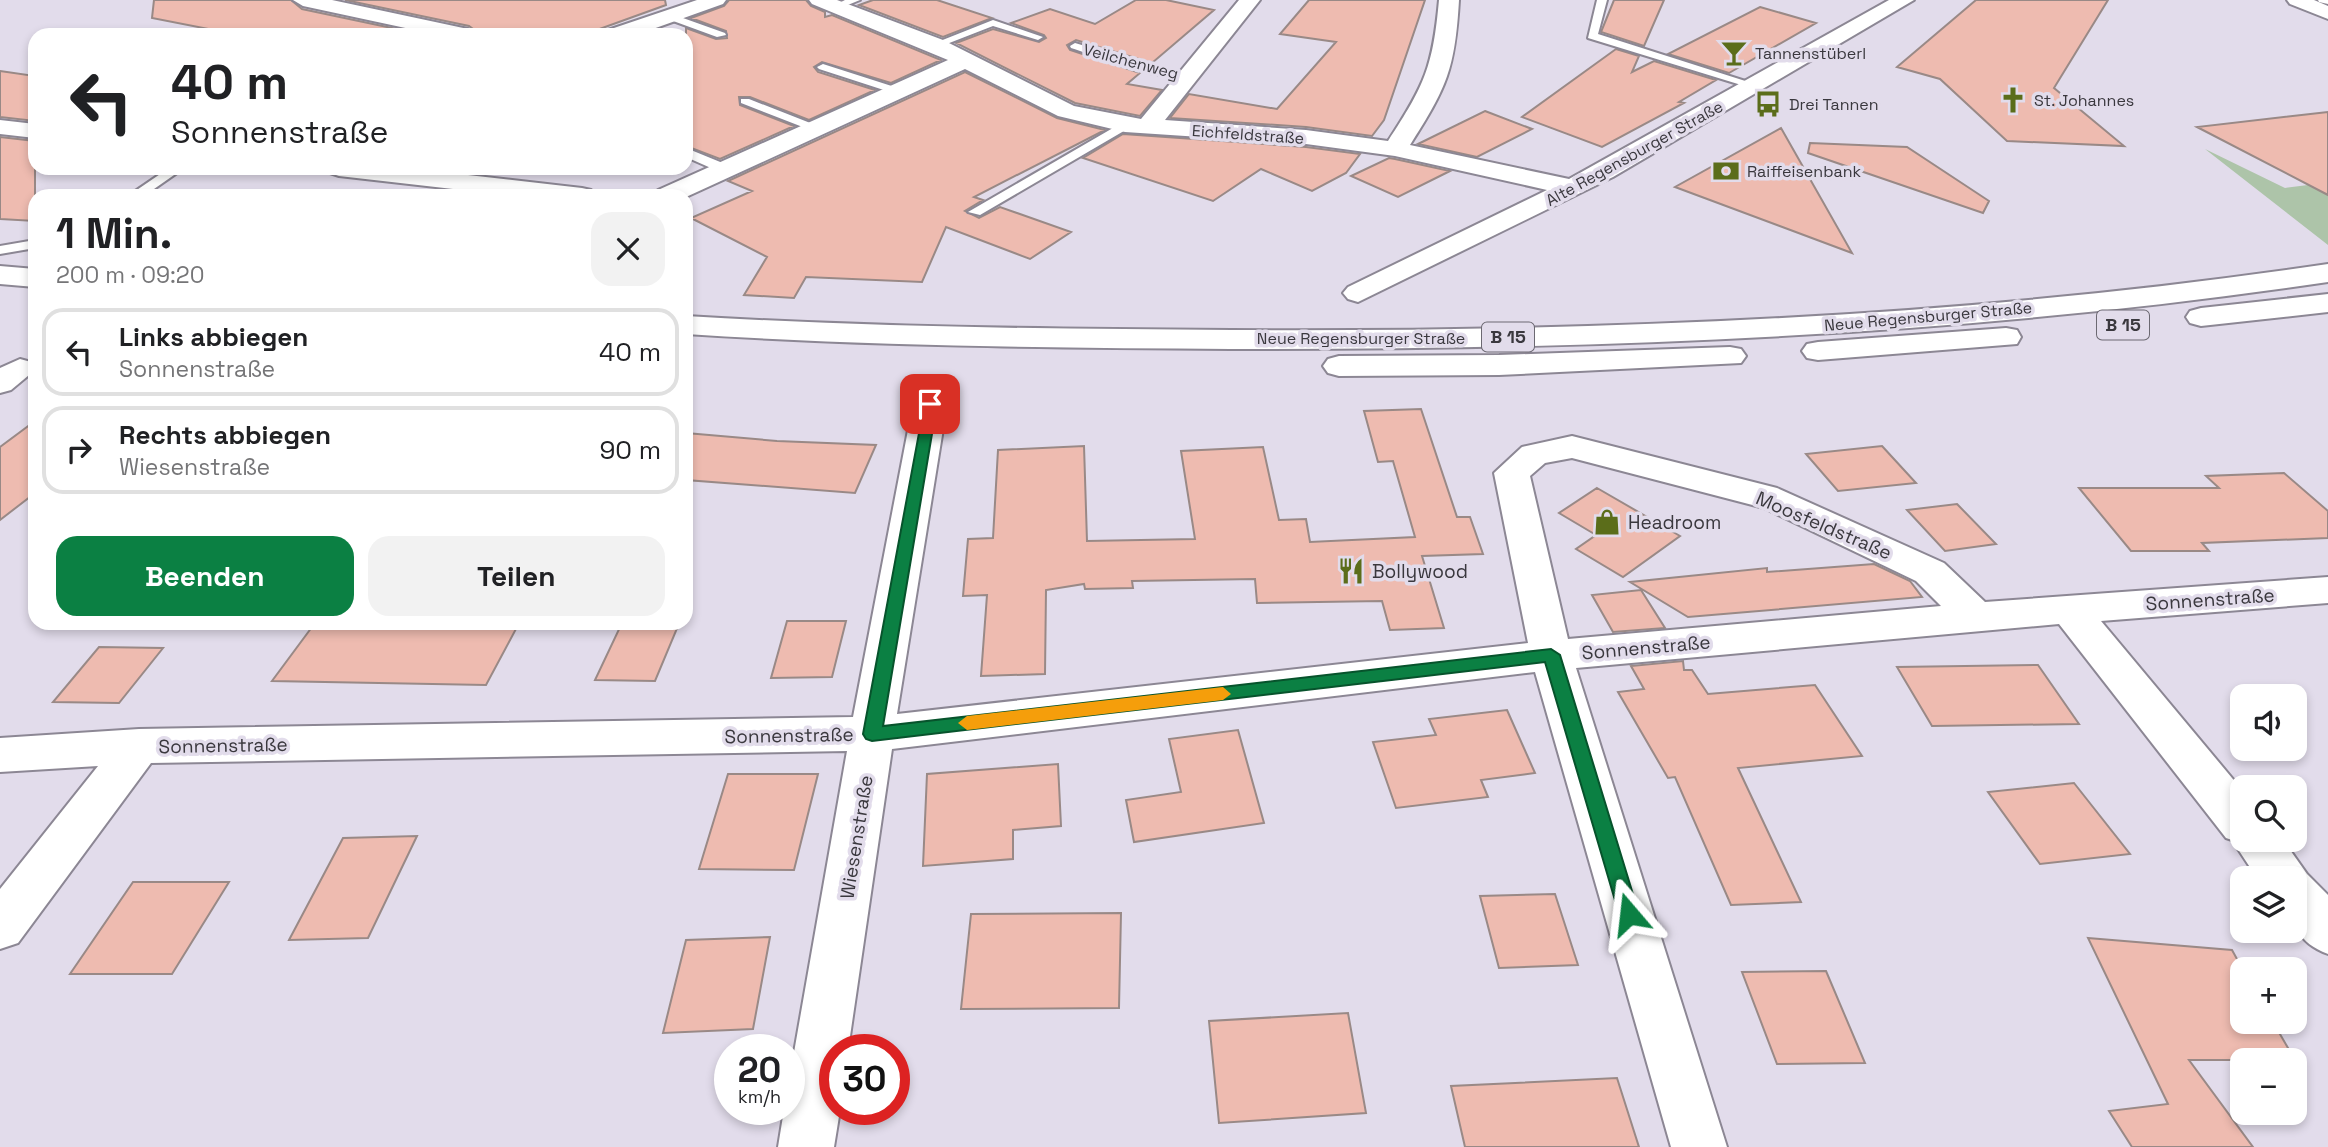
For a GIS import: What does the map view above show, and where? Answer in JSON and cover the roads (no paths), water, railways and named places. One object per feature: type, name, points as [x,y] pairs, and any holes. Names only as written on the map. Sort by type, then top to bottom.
[{"type":"main road","points":[[303,0],[435,28]]},
{"type":"main road","points":[[636,28],[716,0]]},
{"type":"main road","name":"Veilchenweg","points":[[1136,126],[1188,76],[1250,0]]},
{"type":"main road","points":[[1395,149],[1430,95],[1445,52],[1449,0]]},
{"type":"main road","name":"Alte Regensburger Straße","points":[[1357,293],[1574,188],[1904,0]]},
{"type":"main road","points":[[2297,0],[2328,13]]},
{"type":"main road","name":"Eichfeldstraße","points":[[838,2],[935,45],[1066,111],[1136,126],[1307,137],[1395,149],[1574,188]]},
{"type":"main road","points":[[682,189],[964,61]]},
{"type":"main road","points":[[0,127],[28,130]]},
{"type":"main road","points":[[400,175],[521,189]]},
{"type":"main road","name":"Neue Regensburger Straße","points":[[693,325],[1012,337],[1313,340],[1740,330],[1965,314],[2223,289],[2328,273]]},
{"type":"main road","points":[[0,275],[28,277]]},
{"type":"main road","points":[[0,300],[28,302]]},
{"type":"main road","name":"Neue Regensburger Straße","points":[[693,349],[988,362],[1499,365],[1918,345],[2328,303]]},
{"type":"main road","name":"Wiesenstraße","points":[[806,1147],[872,734],[930,404]]},
{"type":"main road","name":"Moosfeldstraße","points":[[1551,655],[1513,473],[1534,455],[1573,447],[1777,500],[1930,572],[1976,617]]},
{"type":"main road","name":"Sonnenstraße","points":[[0,755],[139,746],[872,734],[1551,655],[2069,609],[2328,590]]},
{"type":"main road","points":[[2069,609],[2230,809]]},
{"type":"main road","points":[[1551,655],[1699,1147]]},
{"type":"main road","points":[[0,927],[139,746]]},
{"type":"main road","points":[[2264,852],[2276,866]]},
{"type":"main road","points":[[2307,906],[2328,932]]},
{"type":"lane","points":[[1602,0],[1592,36],[1755,86]]},
{"type":"lane","points":[[2323,0],[2328,1]]},
{"type":"lane","points":[[669,16],[721,34]]},
{"type":"lane","points":[[935,45],[993,23],[1038,37]]},
{"type":"lane","name":"Veilchenweg","points":[[1074,46],[1165,73],[1188,76]]},
{"type":"lane","points":[[823,66],[897,91]]},
{"type":"lane","points":[[745,102],[817,128]]},
{"type":"lane","points":[[975,212],[1136,126]]},
{"type":"lane","points":[[693,155],[725,169]]},
{"type":"lane","points":[[146,189],[167,175]]},
{"type":"lane","points":[[0,250],[28,245]]},
{"type":"place","name":"Tannenstüberl","points":[[1734,53]]},
{"type":"place","name":"St. Johannes","points":[[2013,100]]},
{"type":"place","name":"Drei Tannen","points":[[1768,104]]},
{"type":"place","name":"Raiffeisenbank","points":[[1726,171]]},
{"type":"place","name":"Headroom","points":[[1607,522]]},
{"type":"place","name":"Bollywood","points":[[1351,571]]}]
